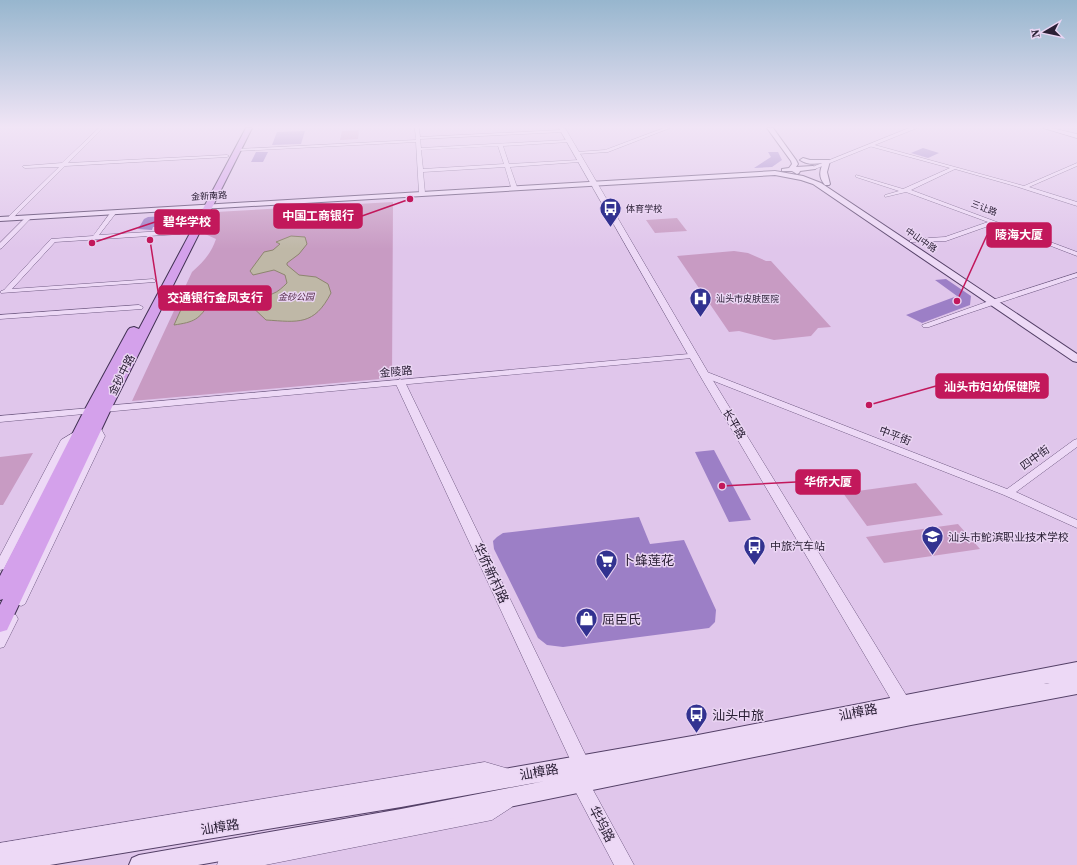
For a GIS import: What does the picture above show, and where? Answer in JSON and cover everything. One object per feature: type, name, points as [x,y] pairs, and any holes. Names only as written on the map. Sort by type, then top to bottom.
[{"type":"main road","name":"金砂中路","points":[[0,593],[98,410],[203,207],[221,168]]},
{"type":"main road","name":"金砂中路","points":[[203,207],[226,168]]},
{"type":"main road","name":"金新南路","points":[[775,172],[785,168]]},
{"type":"main road","name":"中山中路","points":[[800,168],[995,301],[1077,349]]},
{"type":"main road","name":"中山中路","points":[[813,168],[823,184],[912,241],[1077,359]]},
{"type":"main road","points":[[823,184],[824,179],[822,173],[824,168]]},
{"type":"main road","name":"金新南路","points":[[0,219],[11,217],[203,207],[775,172],[823,184]]},
{"type":"main road","name":"金新南路","points":[[0,219],[593,183]]},
{"type":"main road","name":"金砂中路","points":[[0,624],[16,563]]},
{"type":"main road","name":"汕樟路","points":[[139,865],[401,819],[516,796],[581,774],[904,711],[1077,670]]},
{"type":"main road","name":"汕樟路","points":[[904,711],[1077,686]]},
{"type":"main road","name":"汕樟路","points":[[0,863],[401,797],[513,776],[581,774]]},
{"type":"street","points":[[11,217],[60,168]]},
{"type":"street","points":[[422,193],[420,171],[466,168]]},
{"type":"street","points":[[508,168],[514,188]]},
{"type":"street","name":"长平路","points":[[585,168],[704,374],[904,711]]},
{"type":"street","points":[[887,196],[953,168]]},
{"type":"street","points":[[955,168],[1025,187],[1077,204]]},
{"type":"street","points":[[1025,187],[1067,168]]},
{"type":"street","name":"三让路","points":[[858,176],[904,190],[994,222],[1077,254]]},
{"type":"street","name":"长平路","points":[[593,183],[689,356],[904,711]]},
{"type":"street","points":[[95,237],[113,213]]},
{"type":"street","points":[[11,217],[28,218]]},
{"type":"street","points":[[0,247],[28,218]]},
{"type":"street","points":[[912,241],[946,239],[994,222]]},
{"type":"street","points":[[3,292],[53,240],[180,232]]},
{"type":"street","points":[[926,325],[1077,275]]},
{"type":"street","points":[[3,292],[153,281]]},
{"type":"street","points":[[0,317],[139,307]]},
{"type":"street","name":"金陵路","points":[[0,419],[689,356]]},
{"type":"street","name":"中平街","points":[[704,374],[1008,493],[1077,524]]},
{"type":"street","name":"华侨新村路","points":[[400,382],[581,774]]},
{"type":"street","points":[[0,643],[100,436],[88,429],[66,440],[16,563]]},
{"type":"street","name":"四中街","points":[[1008,493],[1077,442]]},
{"type":"street","points":[[0,851],[485,768],[513,776]]},
{"type":"street","name":"华坞路","points":[[581,774],[624,865]]},
{"type":"street","points":[[225,865],[492,813],[516,796]]},
{"type":"green space","name":"金砂公园","points":[[393,202],[392,378],[132,401],[192,272],[200,265],[212,249],[216,239],[205,234],[216,212]]},
{"type":"green space","points":[[677,218],[687,231],[655,233],[646,220]]},
{"type":"green space","points":[[734,251],[748,253],[766,261],[771,261],[831,327],[818,328],[811,336],[774,340],[739,331],[729,332],[677,256]]},
{"type":"green space","points":[[33,453],[3,505],[0,505],[0,457]]},
{"type":"green space","points":[[916,483],[943,515],[867,526],[843,493]]},
{"type":"green space","points":[[958,524],[980,549],[884,563],[866,537]]},
{"type":"shaded area","points":[[291,236],[305,237],[307,244],[299,254],[287,263],[287,265],[299,275],[316,277],[328,284],[331,293],[325,304],[311,317],[296,321],[266,320],[246,301],[210,302],[203,313],[195,319],[187,323],[174,325],[188,294],[222,299],[240,299],[267,295],[280,289],[287,283],[285,275],[274,270],[253,275],[250,271],[264,252],[273,250],[280,244],[276,242]]},
{"type":"building","points":[[164,216],[157,227],[153,227],[152,230],[138,229],[144,219],[148,217]]},
{"type":"building","points":[[946,279],[971,296],[970,305],[922,323],[906,315],[957,296],[935,280]]},
{"type":"building","points":[[714,450],[751,520],[729,522],[695,452]]},
{"type":"building","name":"卜蜂莲花","points":[[639,517],[650,544],[684,540],[716,610],[715,622],[709,628],[563,647],[547,645],[538,638],[494,549],[493,541],[503,533]]},
{"type":"place","name":"中国工商银行","points":[[410,199]]},
{"type":"place","name":"体育学校","points":[[610,228]]},
{"type":"place","name":"交通银行金凤支行","points":[[150,240]]},
{"type":"place","name":"碧华学校","points":[[92,243]]},
{"type":"place","name":"陵海大厦","points":[[957,301]]},
{"type":"place","name":"汕头市皮肤医院","points":[[701,318]]},
{"type":"place","name":"汕头市妇幼保健院","points":[[869,405]]},
{"type":"place","name":"华侨大厦","points":[[722,486]]},
{"type":"place","name":"汕头市鮀滨职业技术学校","points":[[932,556]]},
{"type":"place","name":"中旅汽车站","points":[[755,566]]},
{"type":"place","name":"卜蜂莲花","points":[[606,580]]},
{"type":"place","name":"屈臣氏","points":[[587,638]]},
{"type":"place","name":"汕头中旅","points":[[696,734]]}]
